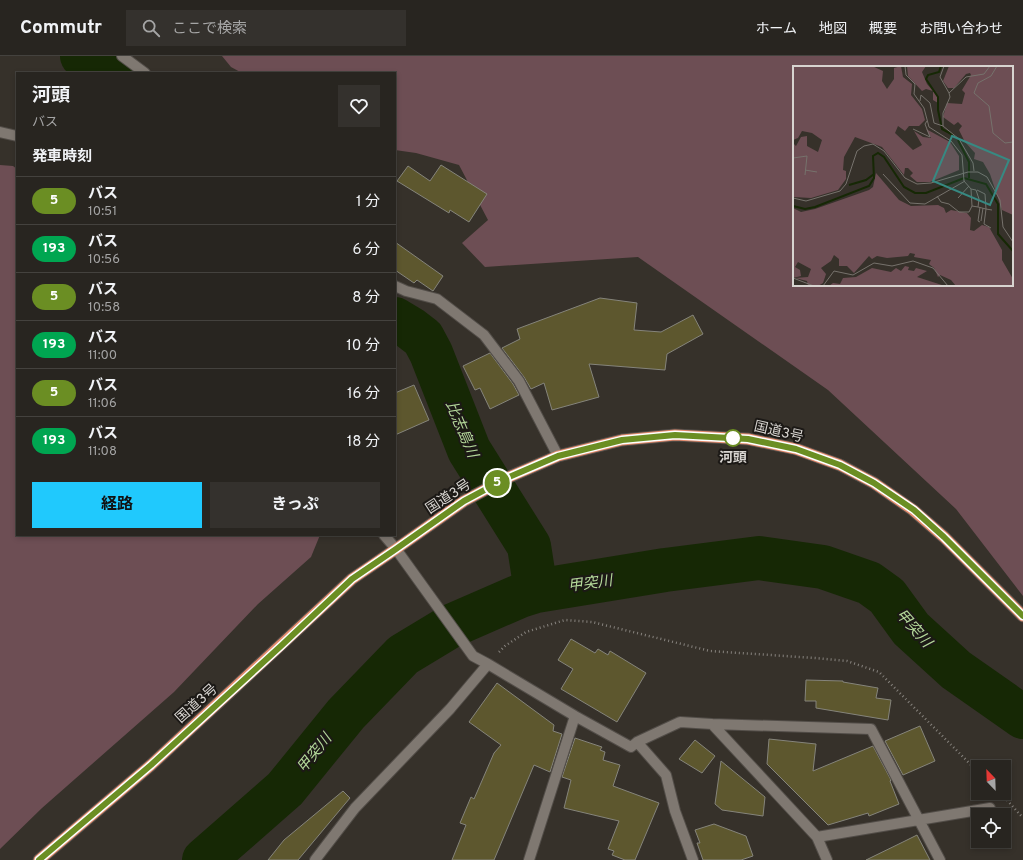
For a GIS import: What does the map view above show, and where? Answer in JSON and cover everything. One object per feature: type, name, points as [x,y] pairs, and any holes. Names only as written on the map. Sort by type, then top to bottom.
[{"type":"highway","name":"国道3号","points":[[39,860],[151,765],[352,579],[464,501],[509,477],[558,456],[622,440],[675,435],[748,439],[796,449],[840,465],[874,483],[914,510],[944,537],[1023,616]]},
{"type":"street","points":[[122,56],[144,72]]},
{"type":"street","points":[[0,132],[16,136]]},
{"type":"street","points":[[396,286],[406,291],[437,298],[484,335],[519,381],[558,456]]},
{"type":"street","points":[[385,536],[396,549],[473,656],[631,747],[637,742],[680,722],[871,729],[940,860]]},
{"type":"street","points":[[315,860],[355,808],[450,709],[488,664]]},
{"type":"street","points":[[529,860],[575,716]]},
{"type":"street","points":[[712,724],[817,837],[827,860]]},
{"type":"street","points":[[637,742],[666,775],[675,811],[693,860]]},
{"type":"street","points":[[817,837],[971,811]]},
{"type":"path","points":[[488,664],[505,646],[526,632],[565,620],[592,622],[710,651],[847,661],[880,672],[971,765]]},
{"type":"path","points":[[1006,800],[1023,818]]},
{"type":"shaded area","points":[[222,56],[1023,56],[1023,596],[956,509],[828,390],[638,257],[485,267],[462,243],[488,220],[459,165],[416,153],[396,150],[396,72],[240,72],[231,67]]},
{"type":"shaded area","points":[[0,165],[13,166],[16,168],[16,536],[320,536],[311,557],[258,604],[174,692],[42,808],[0,849]]},
{"type":"building","points":[[441,165],[487,194],[469,222],[450,210],[449,213],[397,181],[408,166],[430,181]]},
{"type":"building","points":[[396,243],[443,276],[433,291],[417,280],[414,283],[396,271]]},
{"type":"building","points":[[600,298],[637,303],[634,330],[661,332],[693,315],[703,334],[667,354],[665,370],[589,364],[599,397],[552,410],[544,383],[531,389],[524,377],[502,348],[520,339],[517,329]]},
{"type":"building","points":[[490,353],[513,384],[519,395],[490,409],[480,388],[475,390],[463,366]]},
{"type":"building","points":[[414,385],[429,420],[396,435],[396,393]]},
{"type":"building","points":[[571,639],[595,653],[598,649],[608,655],[610,651],[646,673],[617,722],[561,689],[573,669],[558,660]]},
{"type":"building","points":[[806,680],[843,681],[878,688],[876,698],[891,700],[888,720],[816,708],[816,701],[805,701]]},
{"type":"building","points":[[497,683],[554,725],[553,731],[562,734],[550,772],[534,765],[494,860],[452,860],[466,825],[460,823],[471,797],[474,799],[494,753],[501,745],[469,722]]},
{"type":"building","points":[[920,726],[935,761],[903,775],[885,741]]},
{"type":"building","points":[[575,738],[602,747],[600,750],[605,752],[603,760],[620,765],[613,786],[659,803],[635,860],[625,860],[612,855],[614,851],[608,849],[619,821],[564,808],[571,780],[562,777]]},
{"type":"building","points":[[769,739],[816,744],[813,771],[873,746],[891,780],[890,781],[899,804],[869,816],[868,813],[828,825],[767,764]]},
{"type":"building","points":[[695,740],[715,756],[702,773],[679,759]]},
{"type":"building","points":[[721,761],[765,797],[763,816],[722,810],[715,804]]},
{"type":"building","points":[[343,791],[350,798],[298,860],[268,860],[284,840]]},
{"type":"building","points":[[714,824],[746,836],[753,856],[741,860],[703,860],[697,843],[700,843],[695,830]]},
{"type":"building","points":[[917,835],[930,860],[866,860],[905,841]]},
{"type":"waterway","name":"比志島川","points":[[82,56],[110,72]]},
{"type":"waterway","name":"比志島川","points":[[396,320],[423,338],[431,353],[469,450],[529,546],[536,591]]},
{"type":"waterway","name":"甲突川","points":[[204,860],[285,789],[346,714],[403,655],[451,626],[520,596],[536,591],[665,570],[759,558],[823,567],[869,583],[887,596],[911,629],[956,670],[1023,717]]},
{"type":"bus line","name":"5","points":[[39,860],[151,765],[352,579],[464,501],[509,477],[558,456],[622,440],[675,435],[748,439],[796,449],[840,465],[874,483],[914,510],[944,537],[1023,616]]},
{"type":"place","name":"河頭","points":[[733,438]]}]
